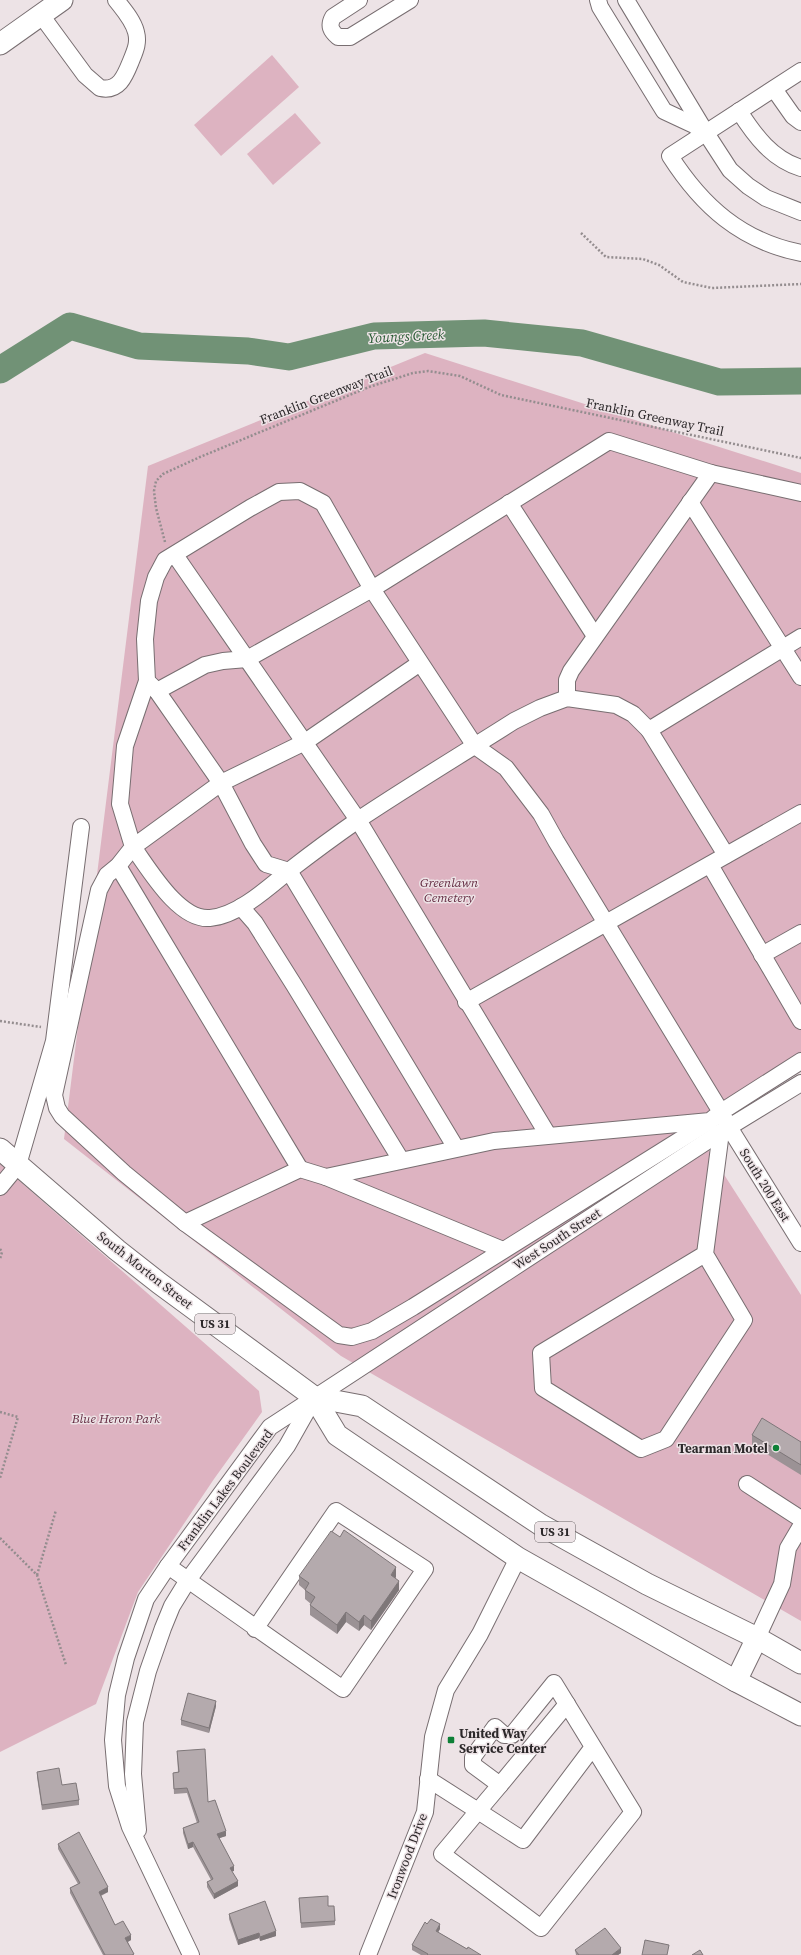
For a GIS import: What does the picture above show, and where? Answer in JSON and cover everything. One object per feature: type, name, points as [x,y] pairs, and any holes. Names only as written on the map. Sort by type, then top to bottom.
[{"type":"main road","points":[[0,44],[62,0]]},
{"type":"main road","name":"South Morton Street","points":[[0,1149],[117,1250],[159,1283],[314,1397]]},
{"type":"main road","name":"US 31","points":[[314,1397],[336,1435],[518,1558],[736,1681],[801,1715]]},
{"type":"main road","name":"US 31","points":[[314,1397],[362,1406],[541,1525],[647,1584],[757,1638],[801,1663]]},
{"type":"main road","points":[[736,1681],[757,1638]]},
{"type":"street","points":[[41,15],[85,75],[100,88],[111,89],[118,85],[127,75],[138,44],[136,30],[116,0]]},
{"type":"street","points":[[359,0],[333,17],[330,28],[338,37],[350,37],[410,0]]},
{"type":"street","points":[[598,0],[600,7],[664,111],[694,125],[706,133]]},
{"type":"street","points":[[626,0],[730,170],[748,186],[766,198],[801,212]]},
{"type":"street","points":[[801,71],[670,156],[684,178],[702,200],[727,222],[760,240],[801,252]]},
{"type":"street","points":[[774,89],[793,116],[801,122]]},
{"type":"street","points":[[739,112],[763,145],[794,166],[801,168]]},
{"type":"street","points":[[726,855],[649,730],[633,714],[616,705],[567,698],[540,708],[514,721],[358,820],[289,871],[273,885],[241,907],[210,918],[194,916],[168,895],[133,847],[120,804],[124,746],[152,686],[205,665],[223,661],[247,659],[372,589],[609,441],[711,473],[801,493]]},
{"type":"street","points":[[567,698],[567,680],[571,671],[711,473]]},
{"type":"street","points":[[456,1148],[289,871],[266,864],[253,844],[221,783],[152,686],[145,639],[149,601],[156,577],[170,558],[250,508],[279,492],[300,491],[323,503],[372,589],[475,746]]},
{"type":"street","points":[[690,502],[801,677]]},
{"type":"street","points":[[509,503],[595,636]]},
{"type":"street","points":[[170,558],[247,659],[358,820],[466,1002],[548,1136]]},
{"type":"street","points":[[649,730],[801,637]]},
{"type":"street","points":[[420,663],[305,742],[221,783],[133,847],[118,866],[107,875],[99,890],[54,1095],[55,1102],[62,1116],[124,1173],[185,1223],[339,1335],[352,1337],[372,1331],[503,1250],[721,1123],[801,1061]]},
{"type":"street","name":"South 200 East","points":[[475,746],[506,768],[542,814],[607,923],[721,1123],[801,1243]]},
{"type":"street","points":[[466,1002],[801,813]]},
{"type":"street","points":[[0,1188],[18,1165],[54,1041],[80,827]]},
{"type":"street","points":[[710,865],[801,1021]]},
{"type":"street","points":[[118,866],[300,1169],[326,1177],[503,1250]]},
{"type":"street","points":[[241,907],[255,923],[401,1160]]},
{"type":"street","points":[[762,955],[801,933]]},
{"type":"street","name":"West South Street","points":[[314,1397],[721,1123],[801,1083]]},
{"type":"street","points":[[326,1177],[494,1141],[721,1123]]},
{"type":"street","points":[[705,1254],[541,1353],[543,1388],[641,1449],[666,1439],[744,1320],[705,1254],[721,1123]]},
{"type":"street","points":[[185,1223],[300,1169]]},
{"type":"street","name":"Franklin Lakes Boulevard","points":[[191,1955],[130,1827],[116,1786],[113,1740],[117,1695],[126,1658],[146,1599],[168,1566],[270,1427],[314,1397]]},
{"type":"street","name":"Franklin Lakes Boulevard","points":[[142,1854],[137,1823],[133,1774],[135,1722],[148,1671],[163,1628],[172,1606],[188,1580],[287,1446],[314,1397]]},
{"type":"street","points":[[746,1484],[801,1519]]},
{"type":"street","points":[[221,1495],[240,1509]]},
{"type":"street","points":[[168,1566],[255,1629],[343,1690],[425,1569],[336,1511],[255,1629]]},
{"type":"street","points":[[757,1638],[782,1584],[788,1548],[801,1526]]},
{"type":"street","name":"Ironwood Drive","points":[[368,1955],[425,1812],[433,1737],[446,1690],[480,1634],[518,1558]]},
{"type":"street","points":[[500,1785],[473,1765],[473,1757],[495,1728],[504,1735],[512,1735],[554,1683],[567,1704],[593,1747],[633,1812],[541,1928],[442,1854],[500,1785],[567,1704]]},
{"type":"street","points":[[428,1779],[523,1840],[593,1747]]},
{"type":"path","points":[[581,233],[606,257],[648,261],[659,265],[683,282],[712,288],[801,284]]},
{"type":"path","name":"Franklin Greenway Trail","points":[[170,558],[154,491],[156,482],[163,474],[200,457],[369,387],[413,373],[428,371],[442,372],[460,376],[501,395],[801,458]]},
{"type":"path","points":[[0,1021],[56,1029]]},
{"type":"path","points":[[0,1249],[2,1252],[0,1259]]},
{"type":"path","points":[[0,1412],[18,1417],[0,1478]]},
{"type":"path","points":[[37,1575],[56,1510]]},
{"type":"path","points":[[0,1538],[37,1575],[66,1665]]},
{"type":"green space","points":[[272,55],[299,87],[221,156],[194,125]]},
{"type":"green space","points":[[295,113],[321,143],[273,185],[247,154]]},
{"type":"green space","name":"Greenlawn Cemetery","points":[[425,353],[801,473],[801,1071],[700,1137],[801,1295],[801,1621],[341,1356],[64,1139],[148,466]]},
{"type":"green space","name":"Blue Heron Park","points":[[0,1164],[259,1391],[262,1412],[214,1479],[138,1592],[96,1704],[0,1752]]},
{"type":"building","points":[[762,1418],[801,1442],[801,1465],[752,1435]]},
{"type":"building","points":[[344,1530],[396,1567],[391,1575],[399,1581],[371,1621],[364,1615],[359,1622],[346,1612],[337,1625],[310,1605],[315,1597],[305,1590],[309,1583],[299,1576],[331,1531],[340,1537]]},
{"type":"building","points":[[188,1693],[216,1701],[209,1728],[181,1720]]},
{"type":"building","points":[[205,1749],[208,1802],[215,1800],[226,1831],[217,1834],[234,1866],[230,1868],[238,1881],[214,1894],[207,1882],[213,1879],[193,1842],[188,1844],[183,1828],[199,1822],[187,1788],[174,1789],[173,1773],[179,1772],[177,1751]]},
{"type":"building","points":[[59,1768],[62,1785],[76,1783],[79,1800],[42,1805],[37,1772]]},
{"type":"building","points":[[79,1832],[108,1887],[99,1892],[115,1925],[123,1921],[131,1935],[125,1938],[134,1954],[132,1955],[105,1955],[70,1888],[80,1883],[58,1844]]},
{"type":"building","points":[[328,1896],[328,1906],[334,1906],[335,1921],[301,1923],[299,1898]]},
{"type":"building","points":[[265,1901],[276,1931],[260,1937],[259,1933],[238,1940],[229,1914]]},
{"type":"building","points":[[431,1919],[440,1924],[436,1931],[467,1949],[468,1947],[481,1955],[427,1955],[428,1954],[412,1945],[425,1922],[427,1924]]},
{"type":"building","points":[[605,1928],[621,1948],[612,1955],[579,1955],[575,1950]]},
{"type":"building","points":[[645,1940],[669,1945],[667,1955],[642,1955]]},
{"type":"building","points":[[700,1950],[703,1955],[692,1955]]},
{"type":"waterway","name":"Youngs Creek","points":[[0,370],[70,326],[139,346],[248,351],[289,357],[374,336],[484,333],[582,343],[719,382],[801,381]]},
{"type":"place","name":"Tearman Motel","points":[[776,1448]]},
{"type":"place","name":"United Way Service Center","points":[[451,1740]]}]
